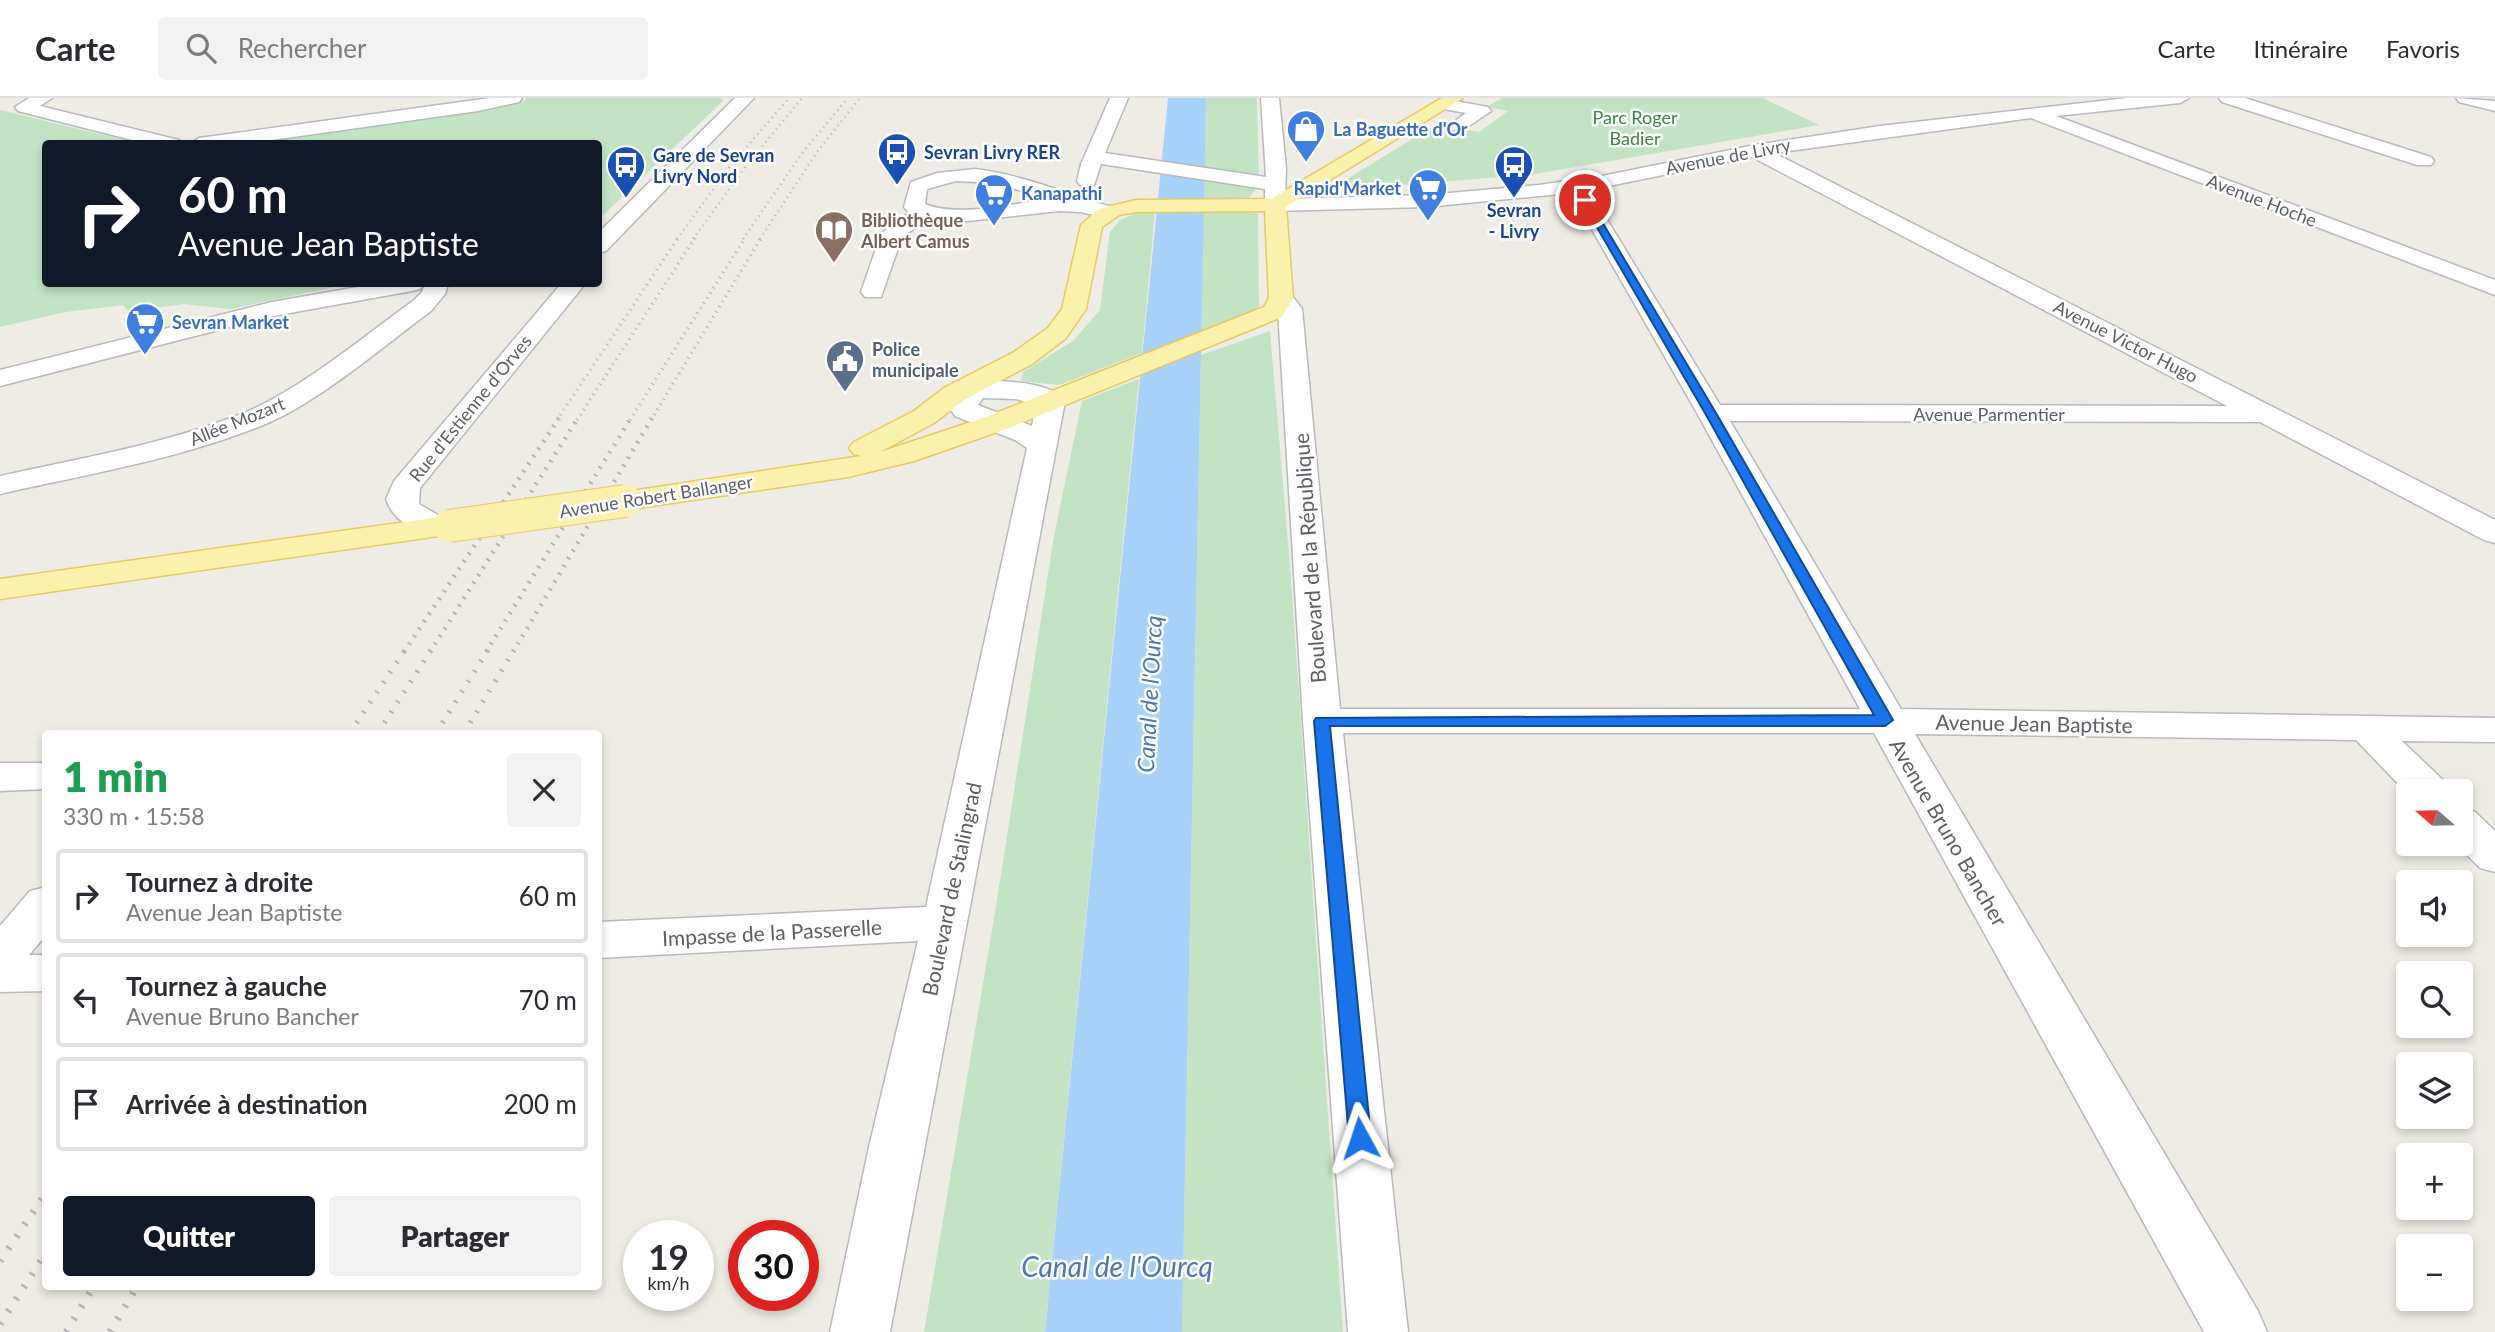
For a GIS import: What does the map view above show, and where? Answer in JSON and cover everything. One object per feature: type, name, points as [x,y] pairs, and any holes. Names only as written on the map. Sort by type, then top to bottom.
[{"type":"main road","points":[[794,475],[887,438],[1023,358],[1057,333],[1069,317],[1077,298],[1091,225],[1108,212],[1136,206],[1231,205],[1275,195],[1449,101]]},
{"type":"main road","name":"Boulevard de la République","points":[[1275,195],[1281,298]]},
{"type":"main road","name":"Avenue Robert Ballanger","points":[[0,589],[848,468],[904,455],[996,423],[1273,312],[1281,298]]},
{"type":"street","points":[[43,98],[24,107],[157,140]]},
{"type":"street","points":[[228,140],[478,106],[513,98]]},
{"type":"street","points":[[602,243],[745,98]]},
{"type":"street","points":[[1108,212],[1061,198],[1005,177],[952,176],[933,179],[918,187],[914,207],[923,213],[948,215],[1061,198],[1087,181],[1092,160],[1119,98]]},
{"type":"street","points":[[1270,98],[1275,195]]},
{"type":"street","name":"Avenue de Livry","points":[[1092,160],[1275,195],[1355,205],[1457,200],[1577,186],[1870,132],[2170,98]]},
{"type":"street","points":[[2228,98],[2424,161]]},
{"type":"street","points":[[2465,98],[2495,106]]},
{"type":"street","points":[[1449,101],[1482,111],[1457,126]]},
{"type":"street","points":[[1947,108],[1975,119]]},
{"type":"street","name":"Avenue Hoche","points":[[2030,112],[2495,288]]},
{"type":"street","name":"Avenue Victor Hugo","points":[[1756,151],[2495,533]]},
{"type":"street","name":"Avenue Bruno Bancher","points":[[1577,186],[1711,413],[2237,1332]]},
{"type":"street","points":[[873,292],[892,234],[923,213]]},
{"type":"street","points":[[2450,271],[2495,265]]},
{"type":"street","points":[[0,378],[237,317],[396,287]]},
{"type":"street","name":"Allée Mozart","points":[[0,485],[163,448],[225,430],[278,408],[422,306],[433,294],[435,287]]},
{"type":"street","name":"Rue d'Estienne d'Orves","points":[[443,527],[405,509],[402,499],[405,487],[571,287]]},
{"type":"street","name":"Boulevard de la République","points":[[1281,298],[1290,309],[1322,721],[1378,1332]]},
{"type":"street","points":[[167,311],[201,309],[237,317]]},
{"type":"street","points":[[1041,445],[1025,434],[965,410],[964,402],[973,387],[1036,394],[1051,401]]},
{"type":"street","name":"Boulevard de Stalingrad","points":[[860,1332],[895,1147],[945,923],[1051,401]]},
{"type":"street","name":"Avenue Parmentier","points":[[1711,413],[2267,414]]},
{"type":"street","name":"Avenue Jean Baptiste","points":[[1322,721],[1885,720],[2495,730]]},
{"type":"street","points":[[2368,730],[2417,779]]},
{"type":"street","points":[[0,777],[42,775]]},
{"type":"street","points":[[2473,835],[2495,857]]},
{"type":"street","points":[[0,958],[42,908]]},
{"type":"street","name":"Impasse de la Passerelle","points":[[602,940],[945,923]]},
{"type":"street","points":[[0,974],[42,973]]},
{"type":"green space","points":[[527,98],[722,98],[723,101],[602,216],[602,140],[244,140],[523,102]]},
{"type":"green space","points":[[1206,98],[1257,98],[1259,185],[1249,198],[1203,199]]},
{"type":"green space","name":"Parc Roger Badier","points":[[1502,98],[1763,98],[1819,125],[1535,174],[1393,186],[1342,182],[1437,124],[1479,132],[1508,111],[1487,107]]},
{"type":"green space","points":[[0,110],[125,140],[42,140],[42,287],[334,287],[230,309],[184,304],[129,312],[123,305],[65,312],[0,327]]},
{"type":"green space","points":[[1203,211],[1258,213],[1259,309],[1201,331]]},
{"type":"green space","points":[[1138,212],[1155,212],[1142,353],[1059,385],[1021,381],[1023,372],[1073,341],[1100,310],[1110,232],[1120,220]]},
{"type":"green space","points":[[1270,331],[1291,579],[1343,1332],[1182,1332],[1201,355]]},
{"type":"green space","points":[[1139,379],[1045,1332],[924,1332],[994,919],[1054,536],[1082,401]]},
{"type":"water","name":"Canal de l'Ourcq","points":[[1168,98],[1206,98],[1182,1332],[1045,1332]]},
{"type":"railway","points":[[677,239],[731,165],[789,98]]},
{"type":"railway","points":[[693,239],[747,165],[802,98]]},
{"type":"railway","points":[[743,239],[803,152],[848,98]]},
{"type":"railway","points":[[760,239],[817,152],[860,98]]},
{"type":"railway","points":[[557,420],[678,238]]},
{"type":"railway","points":[[577,420],[695,238]]},
{"type":"railway","points":[[630,420],[745,238]]},
{"type":"railway","points":[[651,420],[761,238]]},
{"type":"railway","points":[[404,652],[559,418]]},
{"type":"railway","points":[[430,652],[578,418]]},
{"type":"railway","points":[[486,652],[631,418]]},
{"type":"railway","points":[[513,652],[652,418]]},
{"type":"railway","points":[[352,730],[405,650]]},
{"type":"railway","points":[[380,730],[431,650]]},
{"type":"railway","points":[[438,730],[488,650]]},
{"type":"railway","points":[[466,730],[514,650]]},
{"type":"railway","points":[[0,1261],[42,1199]]},
{"type":"railway","points":[[0,1324],[42,1259]]},
{"type":"railway","points":[[66,1332],[92,1290]]},
{"type":"railway","points":[[110,1332],[135,1290]]},
{"type":"place","name":"La Baguette d'Or","points":[[1306,163]]},
{"type":"place","name":"Sevran Livry RER","points":[[897,186]]},
{"type":"place","name":"Gare de Sevran Livry Nord","points":[[626,199]]},
{"type":"place","name":"Sevran - Livry","points":[[1514,199]]},
{"type":"place","name":"Rapid'Market","points":[[1428,222]]},
{"type":"place","name":"Kanapathi","points":[[994,227]]},
{"type":"place","name":"Bibliothèque Albert Camus","points":[[834,264]]},
{"type":"place","name":"Sevran Market","points":[[145,356]]},
{"type":"place","name":"Police municipale","points":[[845,393]]},
{"type":"route","points":[[1360,1138],[1322,721],[1885,720],[1711,413],[1585,200]]}]
